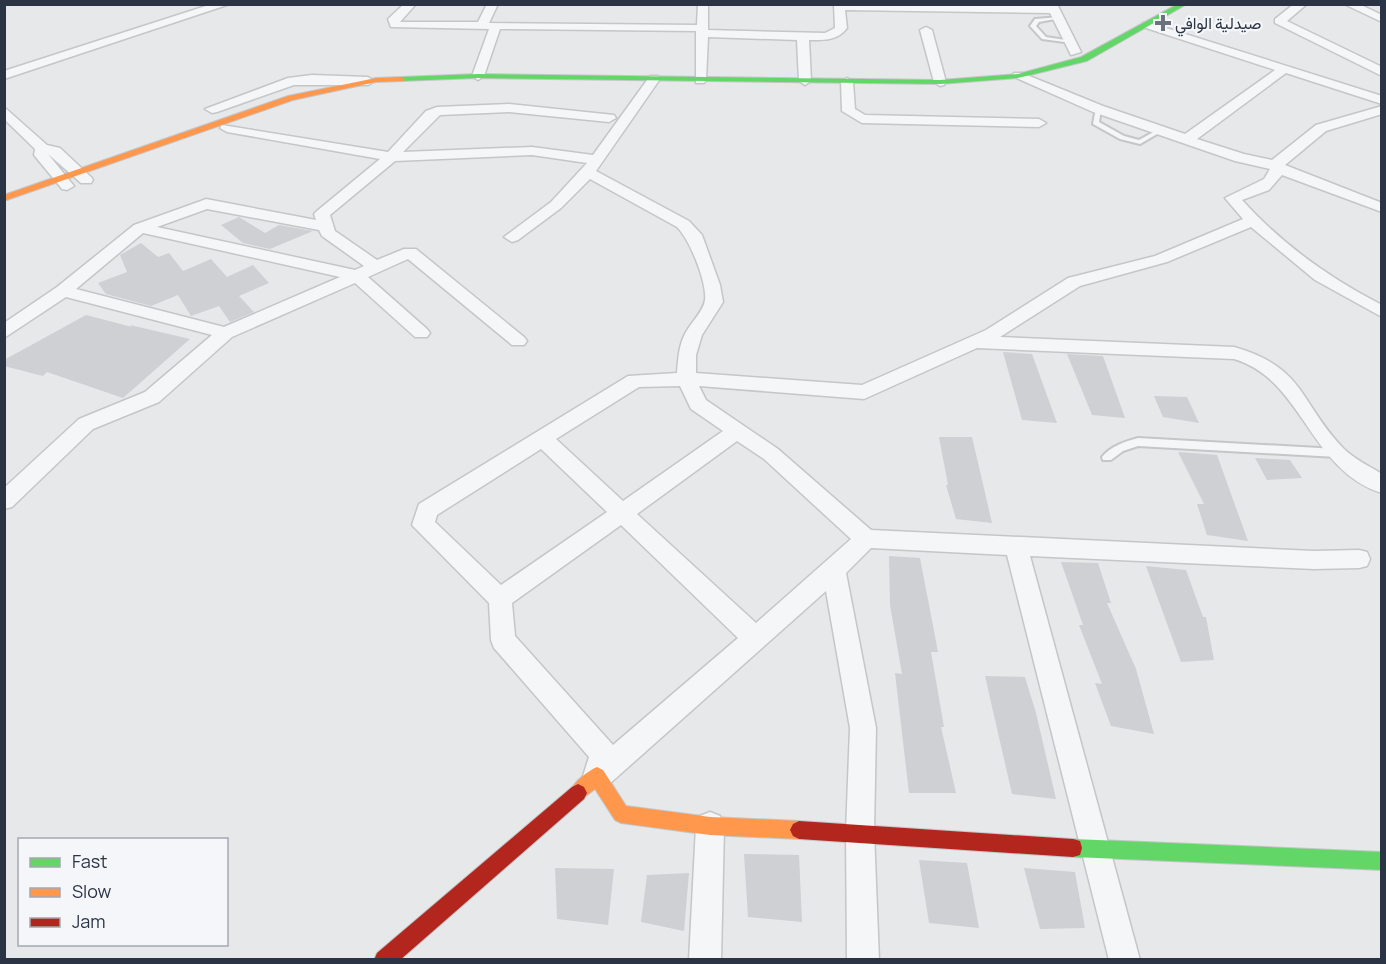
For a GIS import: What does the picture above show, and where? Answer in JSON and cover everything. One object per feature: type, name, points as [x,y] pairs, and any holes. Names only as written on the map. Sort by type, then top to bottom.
[{"type":"street","points":[[4,75],[225,4]]},
{"type":"street","points":[[411,4],[394,19],[396,25],[701,30],[803,37],[826,37],[837,33],[841,28],[839,6],[1054,11],[1073,47]]},
{"type":"street","points":[[482,26],[493,4]]},
{"type":"street","points":[[700,80],[703,4]]},
{"type":"street","points":[[1046,68],[1073,47],[1163,4]]},
{"type":"street","points":[[81,176],[114,158],[240,113],[319,96],[430,79],[478,76],[940,82],[1018,76],[1084,59],[1184,4]]},
{"type":"street","points":[[1302,4],[1279,21],[1382,72]]},
{"type":"street","points":[[1349,4],[1382,19]]},
{"type":"street","points":[[1147,25],[1382,99]]},
{"type":"street","points":[[478,76],[496,26]]},
{"type":"street","points":[[926,30],[940,82]]},
{"type":"street","points":[[803,37],[805,81]]},
{"type":"street","points":[[1189,138],[1284,69]]},
{"type":"street","points":[[1018,76],[1098,109],[1189,138],[1240,158],[1278,167],[1382,208]]},
{"type":"street","points":[[213,109],[279,85],[305,79],[368,81],[405,78],[430,79]]},
{"type":"street","points":[[305,79],[319,96]]},
{"type":"street","points":[[512,237],[556,205],[593,166],[654,80]]},
{"type":"street","points":[[8,197],[63,182],[368,81]]},
{"type":"street","points":[[847,82],[849,111],[862,119],[1039,123]]},
{"type":"street","points":[[376,267],[328,234],[322,214],[391,157],[431,114],[437,111],[509,108],[609,118]]},
{"type":"street","points":[[1382,110],[1321,128],[1278,162],[1274,181],[1233,198],[1251,221],[1301,261],[1382,312]]},
{"type":"street","points":[[4,111],[44,154],[63,182]]},
{"type":"street","points":[[226,128],[391,157],[532,151],[593,166],[668,215],[694,235],[712,285],[714,302],[693,334],[687,355],[686,380],[698,404],[771,454],[866,539],[1302,560],[1359,559]]},
{"type":"street","points":[[8,197],[32,178],[44,154],[52,149],[81,176]]},
{"type":"street","points":[[61,156],[114,158]]},
{"type":"street","points":[[4,210],[63,182]]},
{"type":"street","points":[[4,332],[63,291],[140,228],[206,204],[326,227]]},
{"type":"street","points":[[1251,221],[1161,259],[1074,282],[992,334],[864,392],[686,380],[635,381],[427,510],[423,525],[500,599],[503,640],[603,753],[597,776],[621,814],[710,826],[860,832],[1094,850],[1382,861]]},
{"type":"street","points":[[140,228],[356,275],[420,333]]},
{"type":"street","points":[[4,501],[86,424],[152,397],[226,333],[410,252],[518,341]]},
{"type":"street","points":[[63,291],[226,333]]},
{"type":"street","points":[[975,342],[1222,352],[1252,356],[1266,363],[1280,375],[1337,453],[1382,485]]},
{"type":"street","points":[[500,599],[737,431]]},
{"type":"street","points":[[543,439],[755,638]]},
{"type":"street","points":[[384,960],[834,570],[866,539]]},
{"type":"street","points":[[1016,546],[1094,850],[1125,960]]},
{"type":"street","points":[[834,570],[863,728],[860,832],[863,960]]},
{"type":"street","points":[[705,960],[710,826]]},
{"type":"lane","points":[[1054,11],[1037,20],[1033,26],[1044,38],[1073,47]]},
{"type":"lane","points":[[1098,109],[1095,123],[1122,138],[1140,142],[1161,130]]},
{"type":"lane","points":[[1107,458],[1119,448],[1138,442],[1337,453]]},
{"type":"building","points":[[239,217],[265,233],[279,225],[313,231],[270,249],[243,243],[221,225]]},
{"type":"building","points":[[141,243],[158,257],[169,253],[183,271],[211,259],[227,277],[253,265],[269,283],[239,296],[254,312],[230,322],[219,306],[191,316],[178,295],[151,306],[106,294],[98,283],[127,272],[120,255]]},
{"type":"building","points":[[86,315],[190,339],[123,398],[47,372],[43,376],[4,366],[4,360]]},
{"type":"building","points":[[1003,352],[1032,354],[1057,423],[1022,420]]},
{"type":"building","points":[[1067,354],[1103,356],[1125,418],[1092,415]]},
{"type":"building","points":[[1154,396],[1187,397],[1199,423],[1163,417]]},
{"type":"building","points":[[939,437],[972,437],[992,523],[956,519],[946,485],[948,485]]},
{"type":"building","points":[[1178,452],[1217,455],[1248,541],[1207,535],[1197,504],[1204,504]]},
{"type":"building","points":[[1255,458],[1290,460],[1302,478],[1267,480]]},
{"type":"building","points":[[889,556],[920,558],[938,652],[931,652],[944,727],[941,727],[956,793],[909,793],[895,673],[902,674],[890,605]]},
{"type":"building","points":[[1061,562],[1098,563],[1111,603],[1107,603],[1136,669],[1154,734],[1111,726],[1095,683],[1102,684],[1079,625],[1083,625]]},
{"type":"building","points":[[1146,566],[1186,570],[1203,617],[1206,617],[1214,660],[1181,662]]},
{"type":"building","points":[[985,676],[1025,677],[1056,799],[1012,794]]},
{"type":"building","points":[[744,854],[799,855],[802,922],[748,917]]},
{"type":"building","points":[[919,860],[967,863],[979,928],[929,923]]},
{"type":"building","points":[[555,868],[614,869],[608,925],[557,919]]},
{"type":"building","points":[[1024,868],[1075,872],[1085,928],[1040,929]]},
{"type":"building","points":[[689,873],[684,931],[641,922],[647,875]]},
{"type":"traffic: fast","points":[[401,79],[478,76],[940,82],[1018,76],[1084,59],[1184,4]]},
{"type":"traffic: fast","points":[[1073,848],[1382,861]]},
{"type":"traffic: slow","points":[[4,198],[291,98],[376,80],[401,79]]},
{"type":"traffic: slow","points":[[578,793],[597,776],[621,814],[710,826],[799,830]]},
{"type":"traffic: jam","points":[[384,960],[578,793]]},
{"type":"traffic: jam","points":[[799,830],[1073,848]]},
{"type":"place","name":"صيدلية الوافي","points":[[1163,23]]}]
